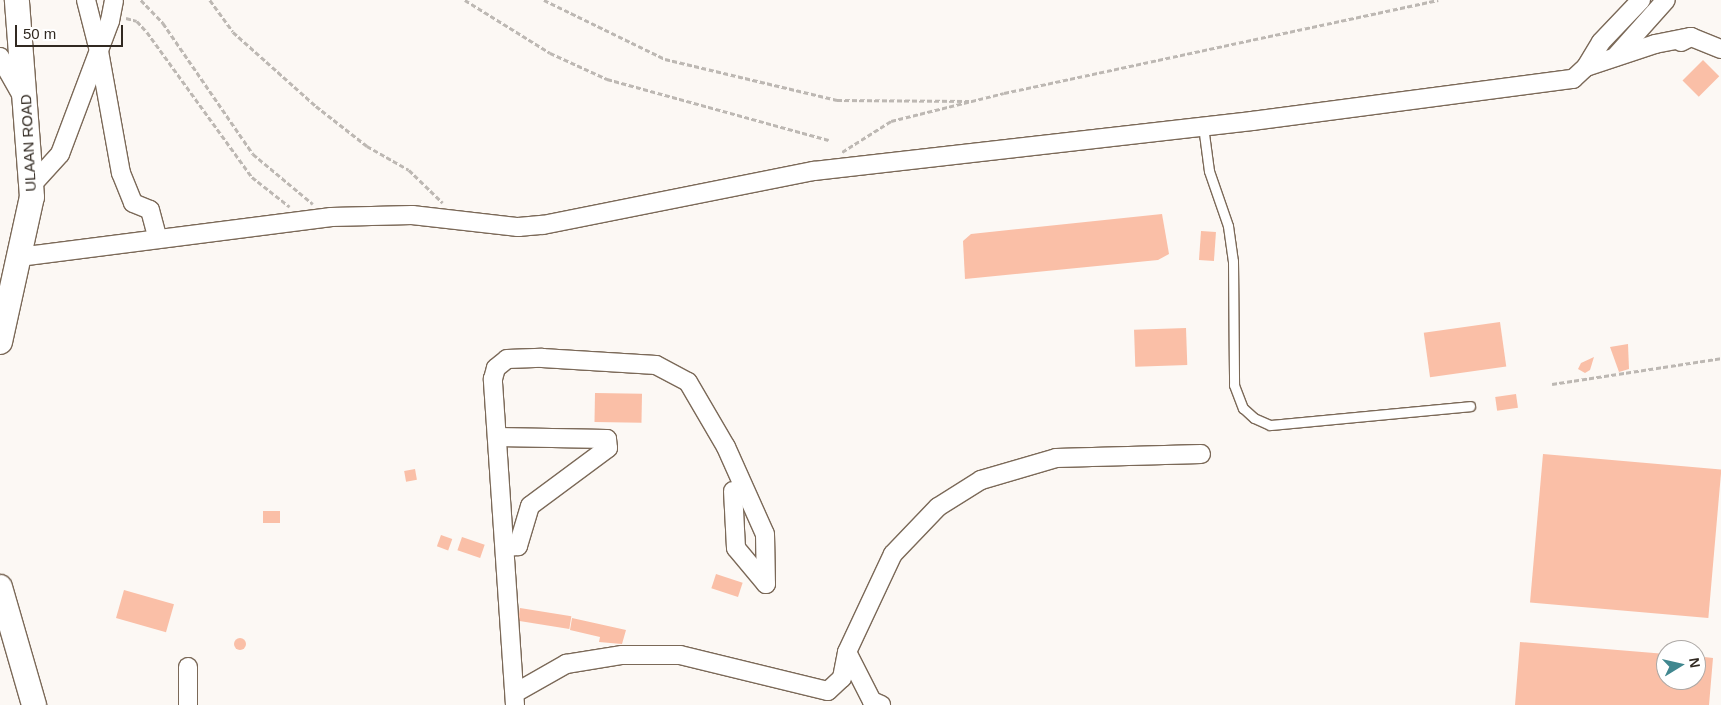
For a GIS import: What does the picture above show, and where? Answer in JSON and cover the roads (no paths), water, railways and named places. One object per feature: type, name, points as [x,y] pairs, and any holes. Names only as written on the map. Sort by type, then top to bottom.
[{"type":"street","name":"ULAAN ROAD","points":[[0,342],[32,197],[18,0]]},
{"type":"street","points":[[86,0],[99,50],[122,173],[133,203],[150,210],[158,239]]},
{"type":"street","points":[[31,186],[60,154],[110,21],[114,0]]},
{"type":"street","points":[[19,257],[331,217],[412,215],[518,227],[543,225],[814,171],[1203,126],[1573,79],[1586,67],[1601,42],[1641,0]]},
{"type":"street","points":[[1614,57],[1666,0]]},
{"type":"street","points":[[1586,67],[1614,57],[1692,37],[1721,50]]},
{"type":"street","points":[[1643,60],[1692,37]]},
{"type":"street","points":[[0,57],[26,104]]},
{"type":"street","points":[[515,699],[492,379],[496,368],[507,359],[542,358],[656,365],[688,382],[726,447],[765,534],[766,584],[736,548],[733,491]]},
{"type":"street","points":[[497,437],[607,439],[608,448],[530,506],[518,546],[504,547]]},
{"type":"street","points":[[515,699],[566,664],[622,655],[680,655],[828,691],[842,678],[847,652],[894,554],[938,507],[981,480],[1056,458],[1201,454]]},
{"type":"street","points":[[0,588],[34,705]]},
{"type":"street","points":[[847,652],[872,702],[881,705]]},
{"type":"street","points":[[188,666],[188,705]]},
{"type":"lane","points":[[1203,126],[1209,171],[1228,226],[1233,261],[1234,385],[1243,408],[1254,418],[1270,425],[1470,406]]}]
